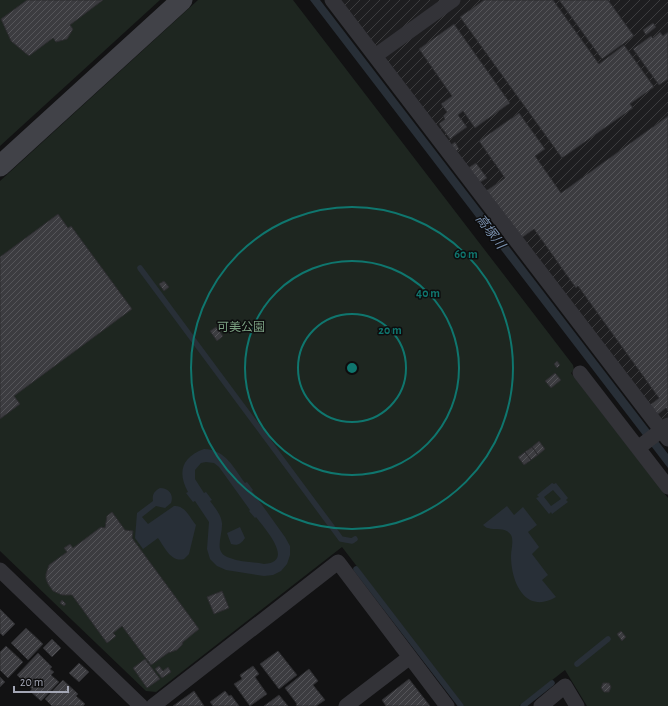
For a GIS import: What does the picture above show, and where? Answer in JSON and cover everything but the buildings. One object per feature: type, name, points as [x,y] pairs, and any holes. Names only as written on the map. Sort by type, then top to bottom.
[{"type":"street","points":[[0,166],[182,0]]},
{"type":"street","points":[[332,0],[664,432],[640,446]]},
{"type":"street","points":[[375,56],[453,0]]},
{"type":"street","points":[[580,374],[640,446],[668,487]]},
{"type":"street","points":[[153,706],[338,562],[447,706]]},
{"type":"street","points":[[0,570],[142,706]]},
{"type":"street","points":[[346,706],[410,657]]},
{"type":"street","points":[[541,706],[565,686],[577,706]]},
{"type":"shaded area","points":[[337,0],[668,0],[668,432]]},
{"type":"green space","points":[[0,0],[160,0],[0,146]]},
{"type":"green space","name":"可美公園","points":[[198,0],[293,0],[573,365],[574,370],[571,373],[668,498],[668,706],[587,706],[565,670],[519,706],[464,706],[342,547],[156,692],[146,691],[0,551],[0,181]]},
{"type":"water","name":"高塚川","points":[[310,0],[320,0],[668,454],[668,468]]},
{"type":"water","points":[[204,449],[218,452],[233,465],[245,483],[247,482],[253,490],[252,491],[290,546],[290,555],[287,564],[281,571],[273,575],[264,576],[226,570],[217,566],[210,559],[207,549],[209,522],[195,501],[193,502],[186,493],[188,492],[182,472],[186,461],[197,452]],"holes":[[[201,463],[214,463],[219,467],[250,510],[249,511],[255,518],[256,517],[275,544],[278,551],[277,557],[273,562],[264,564],[238,560],[225,556],[221,552],[220,544],[222,523],[218,511],[210,501],[212,500],[206,492],[204,493],[195,479],[195,470]]]},
{"type":"water","points":[[552,483],[556,483],[568,498],[566,500],[568,502],[552,514],[551,512],[549,514],[536,498],[539,497],[537,495]],"holes":[[[553,490],[561,499],[551,506],[544,497]]]},
{"type":"water","points":[[160,488],[166,489],[170,492],[172,497],[171,503],[165,508],[156,506],[142,517],[148,524],[174,506],[178,506],[187,512],[196,525],[189,554],[184,559],[175,559],[168,553],[158,538],[143,549],[135,538],[137,513],[153,501],[154,493]]},
{"type":"water","points":[[507,506],[514,515],[523,507],[537,525],[528,532],[539,547],[532,554],[548,575],[542,580],[556,597],[553,599],[537,602],[530,600],[521,592],[513,574],[511,562],[511,535],[509,532],[487,528],[483,525]]},
{"type":"water","points":[[240,527],[245,538],[239,544],[231,544],[227,533]]},
{"type":"waterway","points":[[140,268],[341,539],[352,541],[355,539]]},
{"type":"waterway","points":[[356,569],[461,706]]},
{"type":"waterway","points":[[577,664],[608,639]]},
{"type":"waterway","points":[[523,706],[552,683]]}]
